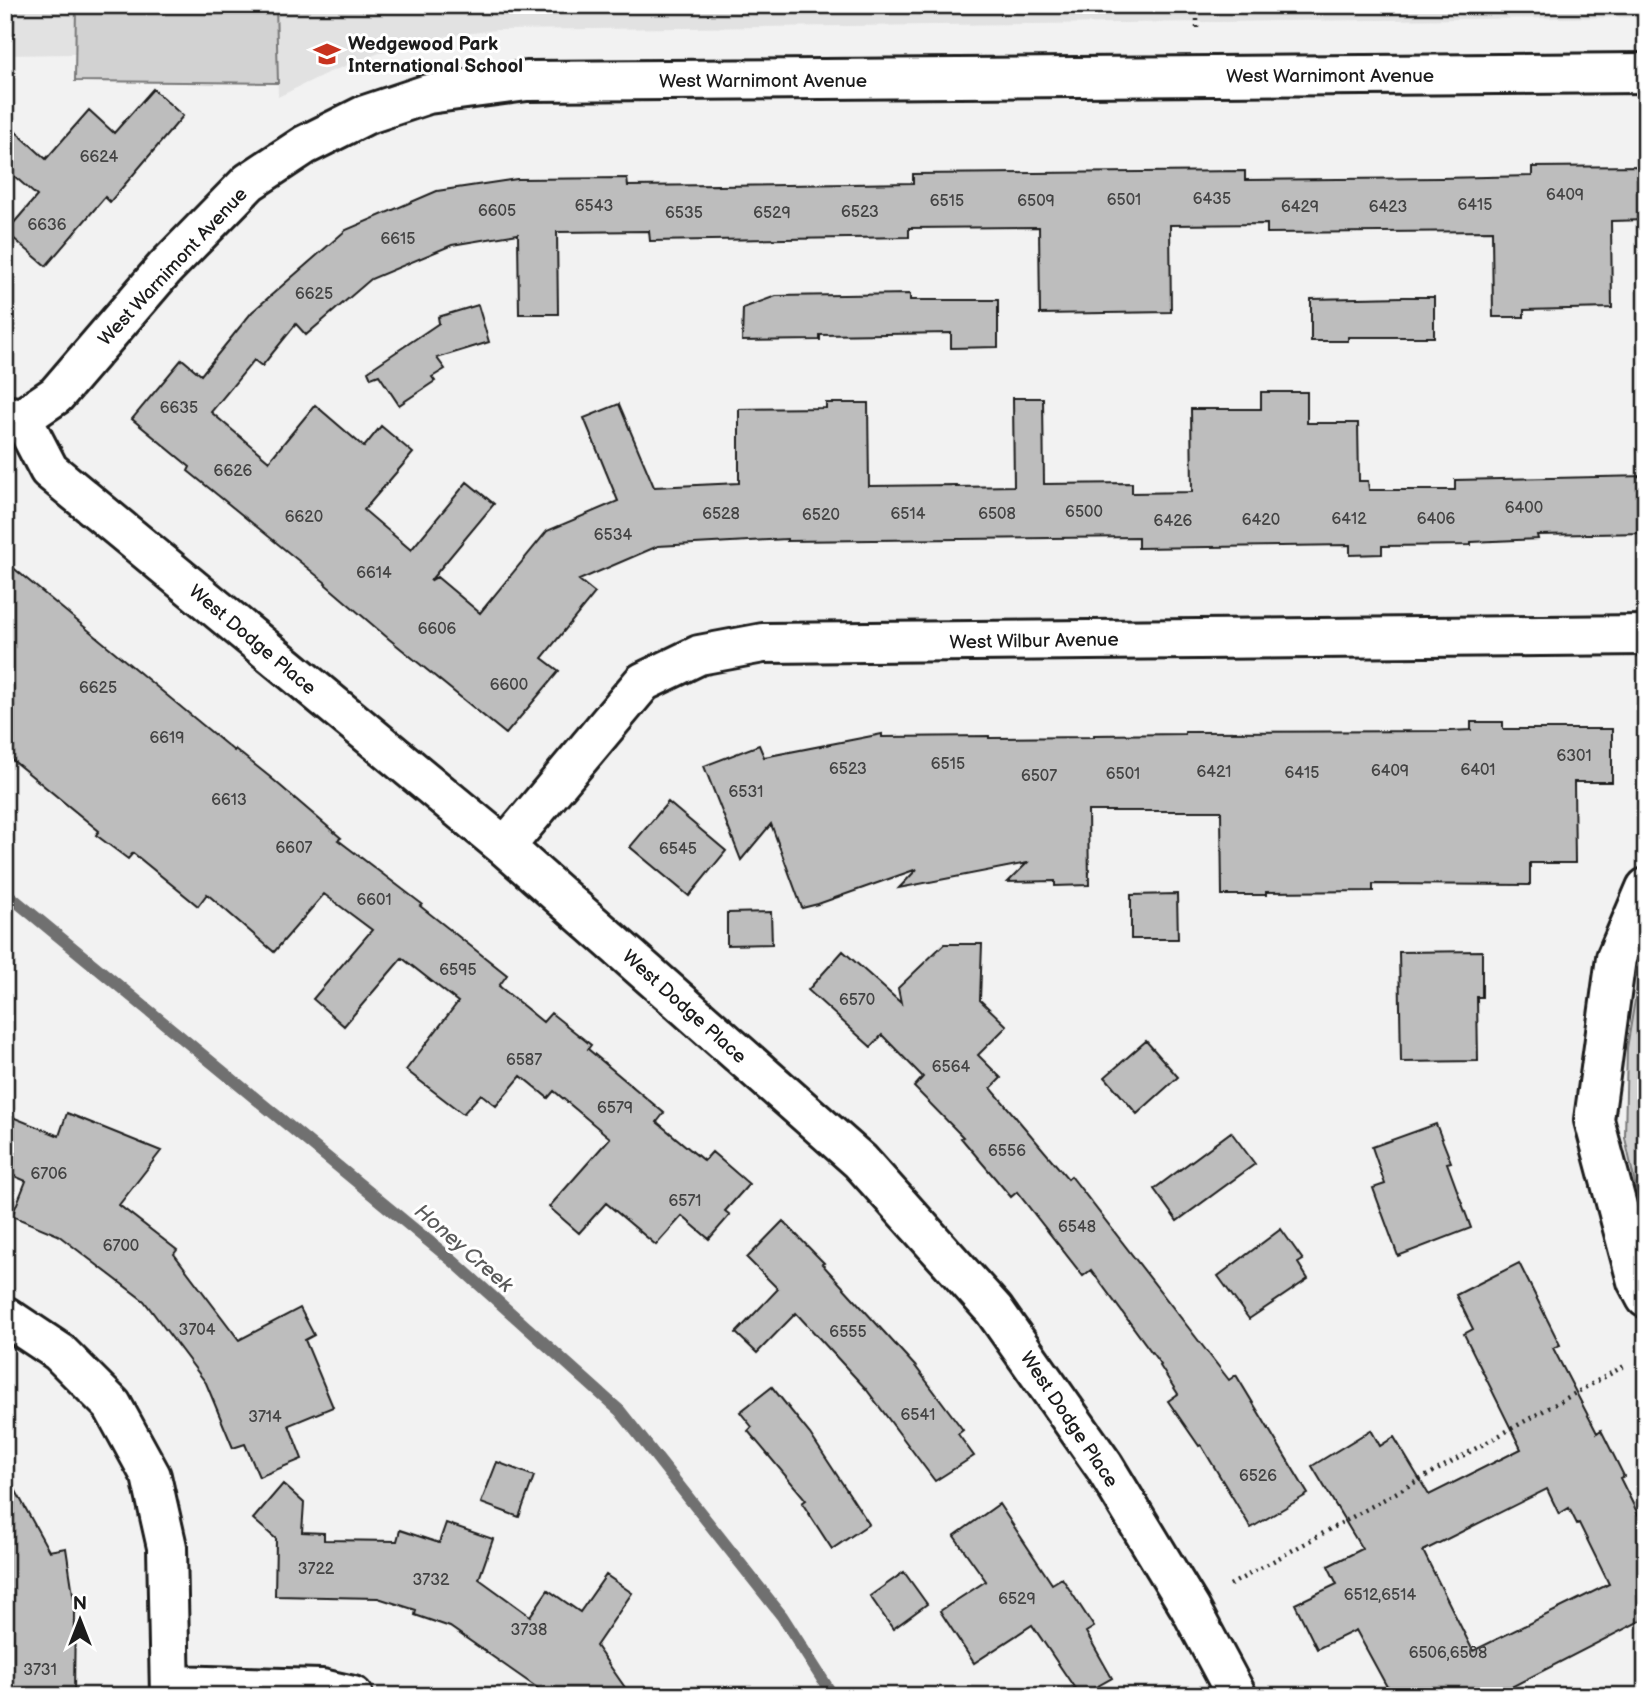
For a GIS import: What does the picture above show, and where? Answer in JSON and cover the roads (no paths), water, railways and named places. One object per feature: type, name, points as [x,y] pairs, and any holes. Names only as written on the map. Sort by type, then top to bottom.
[{"type":"street","name":"West Warnimont Avenue","points":[[14,416],[56,395],[165,268],[249,182],[305,145],[365,115],[428,94],[527,81],[1646,73]]},
{"type":"street","name":"West Dodge Place","points":[[14,416],[49,470],[505,846],[860,1161],[994,1310],[1104,1466],[1190,1608],[1237,1696]]},
{"type":"street","name":"West Wilbur Avenue","points":[[505,846],[643,682],[699,655],[763,643],[1646,635]]},
{"type":"street","points":[[1646,888],[1616,958],[1594,1120],[1637,1281],[1646,1298]]},
{"type":"street","points":[[5,1316],[59,1352],[112,1405],[151,1476],[167,1547],[170,1690],[322,1689],[353,1696]]},
{"type":"waterway","name":"Honey Creek","points":[[5,892],[454,1262],[620,1411],[782,1616],[833,1696]]},
{"type":"place","name":"Wedgewood Park International School","points":[[327,54]]}]
